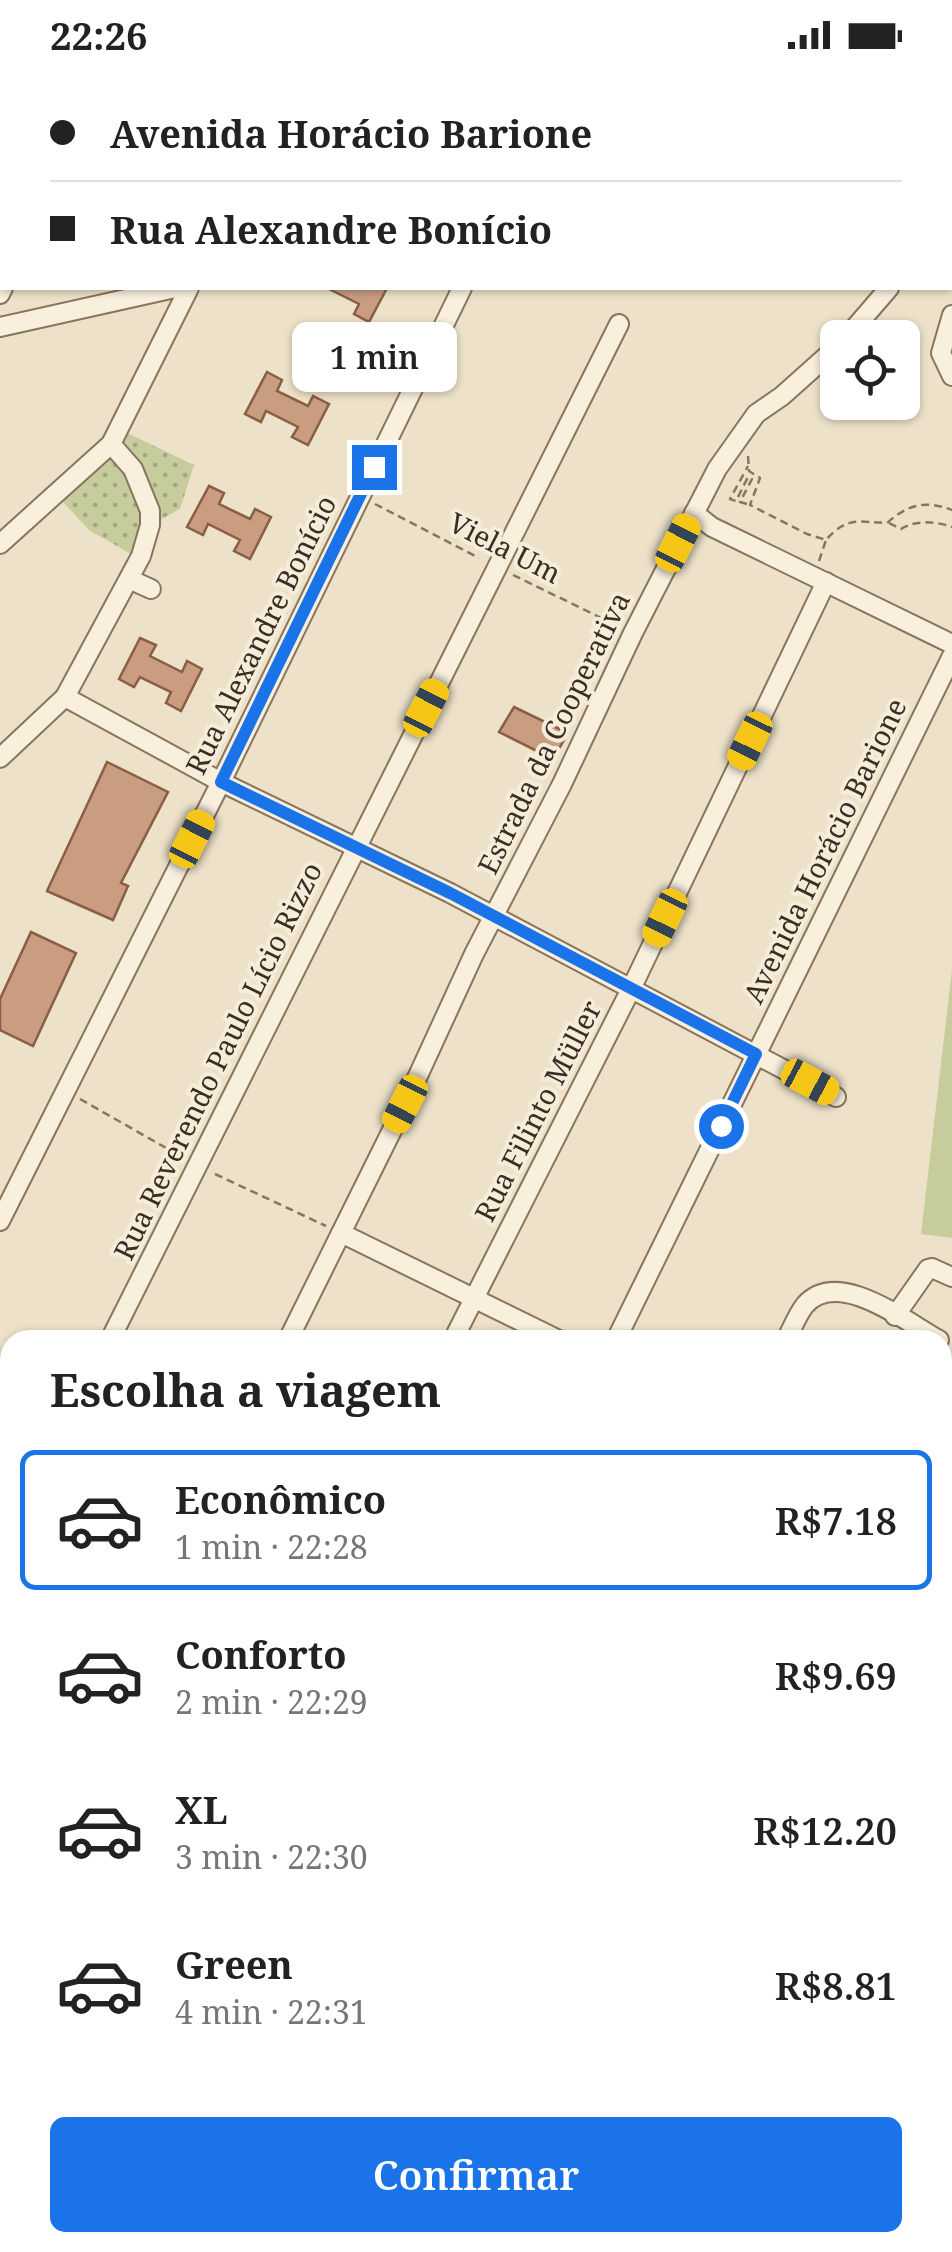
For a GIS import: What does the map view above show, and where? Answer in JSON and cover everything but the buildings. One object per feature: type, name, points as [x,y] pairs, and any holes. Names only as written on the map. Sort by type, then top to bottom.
[{"type":"street","points":[[0,327],[166,290]]},
{"type":"street","points":[[0,544],[111,444],[189,290]]},
{"type":"street","name":"Rua Alexandre Bonício","points":[[0,1221],[221,782],[461,290]]},
{"type":"street","points":[[861,320],[887,290]]},
{"type":"street","points":[[952,314],[941,353],[952,376]]},
{"type":"street","name":"Rua Reverendo Paulo Lício Rizzo","points":[[115,1330],[618,324]]},
{"type":"street","name":"Estrada da Cooperativa","points":[[293,1330],[717,469],[756,414],[820,362]]},
{"type":"street","points":[[0,758],[65,697],[148,537],[150,511],[133,470],[111,444]]},
{"type":"street","points":[[694,513],[712,527],[952,644]]},
{"type":"street","points":[[129,580],[152,590]]},
{"type":"street","name":"Rua Filinto Müller","points":[[458,1330],[630,988],[826,582]]},
{"type":"street","name":"Avenida Horácio Barione","points":[[621,1330],[952,656]]},
{"type":"street","points":[[65,697],[221,782],[450,893],[836,1096]]},
{"type":"street","points":[[341,1233],[539,1330]]},
{"type":"street","points":[[895,1316],[928,1269],[952,1278]]},
{"type":"street","points":[[791,1330],[804,1306],[821,1293],[842,1291],[860,1295],[921,1330]]},
{"type":"path","points":[[745,452],[750,459],[749,471],[760,478],[750,505]]},
{"type":"path","points":[[749,465],[730,499],[736,501],[748,477],[752,479],[740,502],[826,540]]},
{"type":"path","name":"Viela Um","points":[[360,496],[633,634]]},
{"type":"path","points":[[888,522],[910,505],[936,504],[952,510]]},
{"type":"path","points":[[818,564],[826,540],[834,530],[853,520],[888,522],[901,529],[915,523],[952,528]]},
{"type":"path","points":[[65,1091],[197,1165],[341,1233]]},
{"type":"green space","points":[[119,429],[194,465],[180,509],[147,527],[131,554],[89,530],[52,490]]},
{"type":"green space","points":[[952,970],[952,1238],[921,1234]]},
{"type":"route","points":[[374,467],[221,782],[450,893],[756,1054],[721,1126]]}]
